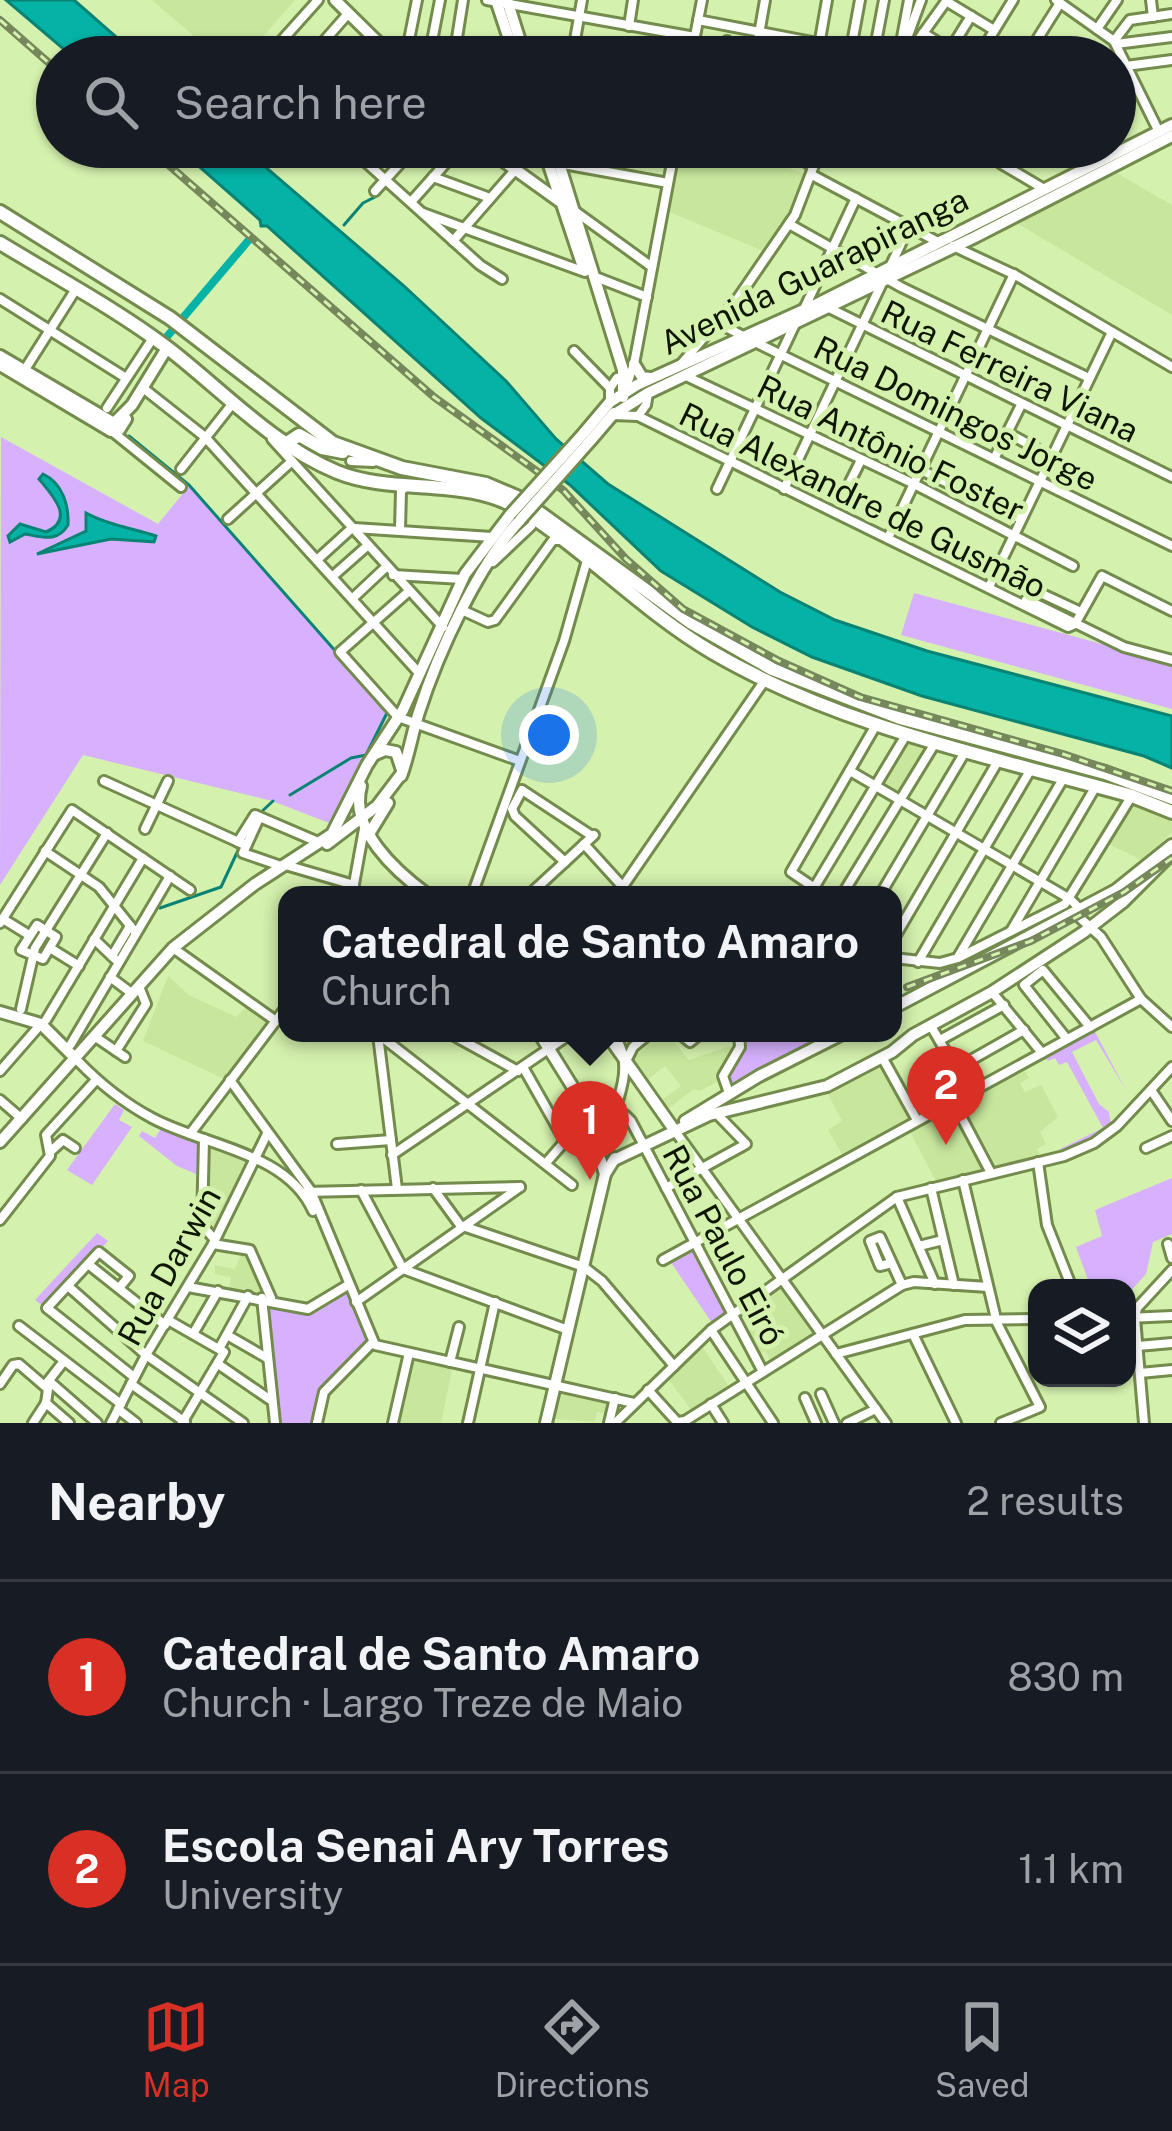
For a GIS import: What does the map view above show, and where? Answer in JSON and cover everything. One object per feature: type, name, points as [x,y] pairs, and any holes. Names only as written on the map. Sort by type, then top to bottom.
[{"type":"highway","points":[[0,212],[174,321],[351,456]]},
{"type":"highway","points":[[0,242],[160,343],[234,401],[288,452],[347,475],[477,492],[507,502],[688,638],[765,680],[876,725],[1031,768],[1060,769],[1172,812]]},
{"type":"highway","points":[[44,269],[56,260],[57,248]]},
{"type":"highway","points":[[58,278],[57,267],[71,256]]},
{"type":"highway","points":[[208,381],[227,363]]},
{"type":"highway","points":[[288,452],[299,435],[351,456],[486,484],[519,498],[674,612],[772,669],[900,718],[1172,800]]},
{"type":"highway","points":[[324,465],[338,467],[351,456]]},
{"type":"main road","points":[[499,1],[509,36]]},
{"type":"main road","points":[[499,1],[515,36]]},
{"type":"main road","points":[[339,4],[369,36]]},
{"type":"main road","name":"Avenida Guarapiranga","points":[[1136,156],[1151,148],[1172,125]]},
{"type":"main road","name":"Avenida Guarapiranga","points":[[1136,148],[1166,134]]},
{"type":"main road","points":[[513,168],[542,189],[560,190]]},
{"type":"main road","points":[[64,1069],[73,1050],[175,950],[332,834],[398,717],[462,579],[520,521],[624,392],[623,370],[554,168]]},
{"type":"main road","name":"Avenida Guarapiranga","points":[[612,411],[682,372],[827,308],[939,242],[1091,168]]},
{"type":"main road","name":"Avenida Guarapiranga","points":[[751,340],[805,309],[956,246],[1112,168]]},
{"type":"main road","points":[[560,190],[578,217],[614,383],[612,411]]},
{"type":"main road","points":[[560,190],[578,217]]},
{"type":"main road","points":[[1028,211],[1029,196]]},
{"type":"main road","points":[[0,356],[116,430],[143,388],[160,343]]},
{"type":"main road","points":[[634,364],[642,377],[653,378]]},
{"type":"main road","points":[[0,365],[19,372]]},
{"type":"main road","name":"Avenida Guarapiranga","points":[[624,392],[653,378],[682,372]]},
{"type":"main road","points":[[417,886],[404,876],[375,833],[456,626],[496,546]]},
{"type":"main road","points":[[385,750],[396,752],[402,773],[377,806],[364,835],[357,801],[370,760],[385,750]]},
{"type":"main road","points":[[364,835],[390,800]]},
{"type":"main road","points":[[285,866],[340,837],[364,835],[379,844]]},
{"type":"main road","points":[[671,1125],[827,1086],[882,1057],[1094,924],[1172,849]]},
{"type":"main road","points":[[902,1002],[1079,904],[1136,883]]},
{"type":"main road","points":[[22,1119],[73,1050],[97,1038],[135,991]]},
{"type":"main road","points":[[0,1009],[21,1009],[44,1022],[73,1050]]},
{"type":"main road","points":[[0,1009],[44,1022]]},
{"type":"main road","points":[[545,1042],[585,1110],[605,1174]]},
{"type":"main road","points":[[614,1042],[671,1125]]},
{"type":"main road","points":[[546,1423],[605,1174],[614,1160],[676,1120],[827,1042]]},
{"type":"main road","points":[[0,1144],[64,1069],[73,1050]]},
{"type":"main road","points":[[594,1140],[603,1157],[614,1160]]},
{"type":"street","points":[[286,36],[318,0]]},
{"type":"street","points":[[404,36],[417,0]]},
{"type":"street","points":[[433,36],[440,0]]},
{"type":"street","points":[[458,36],[464,0]]},
{"type":"street","points":[[576,36],[582,0]]},
{"type":"street","points":[[629,26],[633,0]]},
{"type":"street","points":[[695,36],[702,0]]},
{"type":"street","points":[[759,36],[766,0]]},
{"type":"street","points":[[820,36],[827,0]]},
{"type":"street","points":[[853,36],[860,0]]},
{"type":"street","points":[[877,36],[884,0]]},
{"type":"street","points":[[903,36],[909,0]]},
{"type":"street","points":[[906,36],[921,0]]},
{"type":"street","points":[[920,36],[946,0],[994,30]]},
{"type":"street","points":[[990,36],[1013,0]]},
{"type":"street","points":[[1097,29],[1117,0]]},
{"type":"street","points":[[1151,0],[1153,17]]},
{"type":"street","points":[[499,1],[689,36]]},
{"type":"street","points":[[1038,36],[1058,2],[1106,36]]},
{"type":"street","points":[[321,36],[339,4]]},
{"type":"street","points":[[1120,36],[1130,20],[1172,14]]},
{"type":"street","points":[[959,36],[971,16]]},
{"type":"street","points":[[698,20],[781,36]]},
{"type":"street","points":[[923,33],[928,36]]},
{"type":"street","points":[[1136,41],[1172,37]]},
{"type":"street","points":[[1136,64],[1172,59]]},
{"type":"street","points":[[1136,83],[1166,134]]},
{"type":"street","points":[[375,168],[452,241],[502,279]]},
{"type":"street","points":[[375,191],[396,168]]},
{"type":"street","points":[[410,202],[441,168]]},
{"type":"street","points":[[588,168],[668,182]]},
{"type":"street","points":[[624,392],[634,364],[671,168]]},
{"type":"street","points":[[810,168],[939,242],[1014,274],[1172,367]]},
{"type":"street","points":[[682,372],[789,224],[814,168]]},
{"type":"street","points":[[1008,168],[1044,189]]},
{"type":"street","points":[[452,241],[516,170]]},
{"type":"street","points":[[433,177],[490,198]]},
{"type":"street","points":[[805,309],[856,198]]},
{"type":"street","points":[[423,213],[647,297]]},
{"type":"street","points":[[578,217],[652,267]]},
{"type":"street","points":[[789,224],[1090,378]]},
{"type":"street","points":[[784,489],[909,226]]},
{"type":"street","points":[[888,539],[1014,274]]},
{"type":"street","points":[[19,372],[76,289]]},
{"type":"street","points":[[0,299],[126,378]]},
{"type":"street","name":"Rua Ferreira Viana","points":[[827,308],[1172,477]]},
{"type":"street","name":"Rua Domingos Jorge","points":[[718,323],[1172,546]]},
{"type":"street","points":[[717,489],[796,323]]},
{"type":"street","points":[[1112,332],[1014,534],[996,586],[1071,625],[1172,660]]},
{"type":"street","points":[[107,409],[126,378],[160,343]]},
{"type":"street","points":[[574,351],[614,383]]},
{"type":"street","name":"Rua Antônio Foster","points":[[682,372],[1073,566]]},
{"type":"street","points":[[143,388],[205,437],[419,673]]},
{"type":"street","points":[[612,411],[638,416],[648,393]]},
{"type":"street","points":[[181,469],[234,401]]},
{"type":"street","points":[[995,458],[1021,405]]},
{"type":"street","name":"Rua Alexandre de Gusmão","points":[[638,416],[1071,625]]},
{"type":"street","points":[[116,430],[181,487]]},
{"type":"street","points":[[1008,433],[1037,448]]},
{"type":"street","points":[[228,519],[259,493],[288,452],[439,626],[456,626]]},
{"type":"street","points":[[850,482],[861,460]]},
{"type":"street","points":[[921,470],[1021,519]]},
{"type":"street","points":[[400,529],[401,491],[411,483]]},
{"type":"street","points":[[318,559],[352,528],[400,529],[496,546]]},
{"type":"street","points":[[464,610],[488,622],[499,618],[553,539],[561,540]]},
{"type":"street","points":[[333,576],[367,546]]},
{"type":"street","points":[[475,886],[564,641],[587,560]]},
{"type":"street","points":[[352,598],[390,571],[462,579]]},
{"type":"street","points":[[1071,625],[1102,576],[1172,611]]},
{"type":"street","points":[[1028,600],[1036,591],[1081,612]]},
{"type":"street","points":[[408,592],[340,652],[398,717],[520,760]]},
{"type":"street","points":[[623,886],[765,680]]},
{"type":"street","points":[[811,886],[792,869],[876,725]]},
{"type":"street","points":[[815,886],[906,734]]},
{"type":"street","points":[[848,886],[935,743]]},
{"type":"street","points":[[885,886],[965,752]]},
{"type":"street","points":[[902,925],[998,760]]},
{"type":"street","points":[[918,962],[1031,768]]},
{"type":"street","points":[[958,958],[1012,866],[1060,769]]},
{"type":"street","points":[[850,771],[1079,904],[1095,908],[1094,924],[1101,937],[1141,999],[1172,1028]]},
{"type":"street","points":[[104,781],[285,866],[342,886]]},
{"type":"street","points":[[145,830],[168,781]]},
{"type":"street","points":[[1010,932],[1096,786]]},
{"type":"street","points":[[539,886],[565,862],[584,844],[594,835],[525,790],[514,802],[513,813],[565,862]]},
{"type":"street","points":[[1094,924],[1078,917],[1079,904],[1132,796]]},
{"type":"street","points":[[29,935],[2,921],[70,811],[190,890]]},
{"type":"street","points":[[242,846],[258,817],[319,843]]},
{"type":"street","points":[[21,1009],[32,956],[107,833]]},
{"type":"street","points":[[354,886],[364,835]]},
{"type":"street","points":[[584,844],[616,886]]},
{"type":"street","points":[[45,851],[99,887],[133,929]]},
{"type":"street","points":[[0,1071],[44,1022],[143,858]]},
{"type":"street","points":[[170,876],[115,959],[73,1050],[96,1080],[155,1120],[254,1159],[308,1192],[520,1187],[356,1302]]},
{"type":"street","points":[[902,959],[940,963],[958,958],[1079,904]]},
{"type":"street","points":[[37,925],[46,930],[56,937],[43,959],[21,950],[37,925]]},
{"type":"street","points":[[94,939],[115,959]]},
{"type":"street","points":[[50,948],[79,966]]},
{"type":"street","points":[[175,950],[276,1021]]},
{"type":"street","points":[[1066,1038],[1024,986],[1046,969],[1090,1027]]},
{"type":"street","points":[[97,1038],[120,1054],[146,1004],[110,976]]},
{"type":"street","points":[[992,992],[1042,1052]]},
{"type":"street","points":[[663,1260],[1141,999]]},
{"type":"street","points":[[940,1040],[1004,1005]]},
{"type":"street","points":[[190,1134],[278,1018]]},
{"type":"street","points":[[931,1024],[969,1092]]},
{"type":"street","points":[[956,1069],[1024,1030]]},
{"type":"street","points":[[378,1042],[397,1189]]},
{"type":"street","points":[[388,1042],[572,1185]]},
{"type":"street","points":[[467,1042],[520,1069],[565,1142]]},
{"type":"street","points":[[392,1155],[560,1042]]},
{"type":"street","points":[[546,1163],[565,1142],[604,1140],[627,1063],[639,1042]]},
{"type":"street","points":[[729,1093],[723,1079],[740,1042]]},
{"type":"street","points":[[882,1057],[917,1120]]},
{"type":"street","points":[[612,1423],[711,1330],[897,1197],[1038,1162],[1099,1140],[1172,1067]]},
{"type":"street","points":[[51,1151],[46,1135],[96,1080]]},
{"type":"street","points":[[230,1080],[308,1192],[373,1342],[634,1403]]},
{"type":"street","points":[[1151,1090],[1172,1121]]},
{"type":"street","points":[[0,1100],[22,1119]]},
{"type":"street","points":[[952,1101],[991,1173]]},
{"type":"street","points":[[585,1110],[613,1113]]},
{"type":"street","name":"Rua Paulo Eiró","points":[[613,1113],[628,1117],[644,1144],[763,1372]]},
{"type":"street","points":[[666,1188],[747,1143],[717,1114]]},
{"type":"street","points":[[671,1125],[886,1423]]},
{"type":"street","name":"Rua Darwin","points":[[111,1423],[146,1354],[214,1242],[267,1133]]},
{"type":"street","points":[[0,1220],[66,1136],[75,1148]]},
{"type":"street","points":[[1146,1148],[1172,1136]]},
{"type":"street","points":[[204,1139],[202,1225],[214,1242],[250,1250],[266,1299],[275,1423]]},
{"type":"street","points":[[337,1144],[391,1140]]},
{"type":"street","points":[[1038,1162],[1047,1226],[1068,1279]]},
{"type":"street","points":[[286,1178],[292,1167]]},
{"type":"street","points":[[963,1180],[996,1318],[1040,1406],[1001,1423]]},
{"type":"street","points":[[433,1188],[465,1227],[582,1266],[602,1281],[674,1366]]},
{"type":"street","points":[[931,1188],[954,1285]]},
{"type":"street","points":[[361,1190],[403,1269],[568,1330]]},
{"type":"street","points":[[897,1197],[935,1284]]},
{"type":"street","points":[[919,1246],[943,1240]]},
{"type":"street","points":[[1168,1244],[1172,1258]]},
{"type":"street","points":[[119,1288],[129,1276],[100,1252],[48,1310],[184,1422],[218,1364],[248,1296]]},
{"type":"street","points":[[892,1263],[902,1285]]},
{"type":"street","points":[[88,1264],[166,1322],[222,1350]]},
{"type":"street","points":[[1136,1310],[1172,1270]]},
{"type":"street","points":[[188,1287],[311,1308],[348,1285]]},
{"type":"street","points":[[648,1390],[676,1420],[684,1422],[902,1285],[988,1287]]},
{"type":"street","points":[[68,1286],[146,1354],[243,1423]]},
{"type":"street","points":[[193,1334],[218,1292]]},
{"type":"street","points":[[468,1423],[496,1302]]},
{"type":"street","points":[[1136,1318],[1172,1316]]},
{"type":"street","points":[[836,1354],[965,1320],[1028,1318]]},
{"type":"street","points":[[19,1325],[136,1423]]},
{"type":"street","points":[[450,1362],[459,1327]]},
{"type":"street","points":[[711,1330],[772,1423]]},
{"type":"street","points":[[913,1334],[956,1423]]},
{"type":"street","points":[[227,1335],[268,1359]]},
{"type":"street","points":[[1136,1338],[1144,1423]]},
{"type":"street","points":[[317,1423],[324,1392],[373,1342]]},
{"type":"street","points":[[1138,1346],[1172,1343]]},
{"type":"street","points":[[393,1423],[409,1353]]},
{"type":"street","points":[[47,1383],[64,1361]]},
{"type":"street","points":[[0,1384],[16,1363],[97,1423]]},
{"type":"street","points":[[218,1364],[273,1402]]},
{"type":"street","points":[[1140,1372],[1172,1370]]},
{"type":"street","points":[[33,1423],[50,1393],[47,1383]]},
{"type":"street","points":[[821,1394],[834,1423]]},
{"type":"street","points":[[612,1423],[615,1398]]},
{"type":"street","points":[[805,1398],[816,1423]]},
{"type":"street","points":[[46,1403],[69,1423]]},
{"type":"street","points":[[711,1404],[723,1423]]},
{"type":"street","points":[[759,1423],[762,1408]]},
{"type":"street","points":[[847,1423],[876,1409]]},
{"type":"shaded area","points":[[152,0],[295,0],[263,36],[194,36]]},
{"type":"shaded area","points":[[674,168],[789,168],[807,175],[793,211],[766,252],[667,211]]},
{"type":"shaded area","points":[[1115,172],[1172,205],[1172,315],[1013,221]]},
{"type":"shaded area","points":[[1,437],[158,524],[189,486],[389,713],[332,824],[272,801],[83,755],[0,885]]},
{"type":"shaded area","points":[[914,593],[1172,663],[1172,709],[901,635]]},
{"type":"shaded area","points":[[908,735],[935,743],[901,800],[875,786]]},
{"type":"shaded area","points":[[1132,802],[1165,815],[1172,823],[1172,832],[1144,861],[1106,843]]},
{"type":"shaded area","points":[[168,976],[189,995],[236,1017],[248,1005],[272,1022],[224,1079],[143,1041]]},
{"type":"shaded area","points":[[1094,1030],[1126,1090],[1096,1040],[1072,1052],[1099,1104],[1109,1112],[1111,1126],[1068,1151],[1058,1150],[1103,1128],[1067,1062],[1059,1065],[1055,1058],[1048,1061],[1045,1057]]},
{"type":"shaded area","points":[[651,1042],[674,1042],[689,1060],[730,1046],[734,1057],[718,1081],[700,1091],[694,1089],[669,1108],[660,1101],[681,1086],[665,1066],[645,1082],[633,1059]]},
{"type":"shaded area","points":[[747,1042],[813,1042],[727,1087],[726,1078]]},
{"type":"shaded area","points":[[883,1063],[913,1119],[843,1156],[828,1130],[842,1121],[828,1094]]},
{"type":"shaded area","points":[[1025,1071],[1029,1078],[1020,1083],[1025,1092],[1041,1085],[1058,1117],[1040,1132],[1046,1144],[1037,1149],[1041,1157],[997,1167],[962,1105]]},
{"type":"shaded area","points":[[115,1104],[124,1110],[119,1120],[132,1127],[92,1185],[67,1170]]},
{"type":"shaded area","points":[[952,1106],[985,1168],[936,1181],[909,1130]]},
{"type":"shaded area","points":[[162,1127],[199,1143],[201,1176],[177,1166],[139,1136],[142,1131],[155,1138]]},
{"type":"shaded area","points":[[207,1145],[250,1161],[215,1234],[204,1222]]},
{"type":"shaded area","points":[[1172,1178],[1172,1234],[1153,1242],[1146,1274],[1136,1285],[1136,1279],[1088,1279],[1076,1247],[1102,1236],[1095,1210]]},
{"type":"shaded area","points":[[97,1233],[108,1241],[47,1309],[35,1300]]},
{"type":"shaded area","points":[[692,1249],[725,1313],[712,1323],[670,1261]]},
{"type":"shaded area","points":[[242,1251],[249,1253],[265,1295],[229,1289],[231,1277],[215,1274],[215,1265],[235,1269]]},
{"type":"shaded area","points":[[783,1285],[819,1335],[772,1363],[765,1351],[756,1355],[746,1333],[769,1317],[759,1302]]},
{"type":"shaded area","points":[[347,1289],[370,1341],[323,1389],[316,1423],[279,1423],[265,1300],[312,1312]]},
{"type":"shaded area","points":[[703,1348],[730,1388],[692,1411],[668,1379]]},
{"type":"shaded area","points":[[413,1357],[453,1365],[441,1423],[398,1423]]},
{"type":"shaded area","points":[[561,1389],[610,1400],[607,1414],[597,1412],[595,1422],[554,1419]]},
{"type":"water","points":[[6,0],[74,0],[115,36],[48,36]]},
{"type":"water","points":[[201,168],[266,168],[404,286],[506,381],[556,439],[608,484],[780,592],[835,620],[927,651],[1172,716],[1172,768],[1144,756],[922,696],[812,657],[752,627],[661,571],[570,485],[481,418],[267,226],[261,226],[260,220]]},
{"type":"water","points":[[43,474],[63,495],[68,525],[54,537],[25,534],[10,542],[8,536],[20,524],[46,532],[59,520],[59,507],[39,479]]},
{"type":"water","points":[[86,513],[156,536],[154,542],[111,539],[37,554],[86,531]]},
{"type":"waterway","points":[[344,225],[375,197]]},
{"type":"waterway","points":[[165,339],[248,241]]},
{"type":"waterway","points":[[129,436],[189,485],[338,654]]},
{"type":"waterway","points":[[290,795],[351,758],[366,755],[388,711]]},
{"type":"waterway","points":[[258,815],[273,801]]},
{"type":"waterway","points":[[160,908],[221,887],[241,844]]},
{"type":"tunnel","points":[[1000,587],[1005,589]]},
{"type":"railway","points":[[0,20],[36,52]]},
{"type":"railway","points":[[172,168],[434,397],[563,490],[626,559],[683,609],[779,661],[860,697],[1063,754],[1172,791]]},
{"type":"railway","points":[[907,987],[1031,941],[1124,892],[1172,858]]},
{"type":"place","name":"Escola Senai Ary Torres","points":[[946,1145]]},
{"type":"place","name":"Catedral de Santo Amaro","points":[[590,1180]]}]
